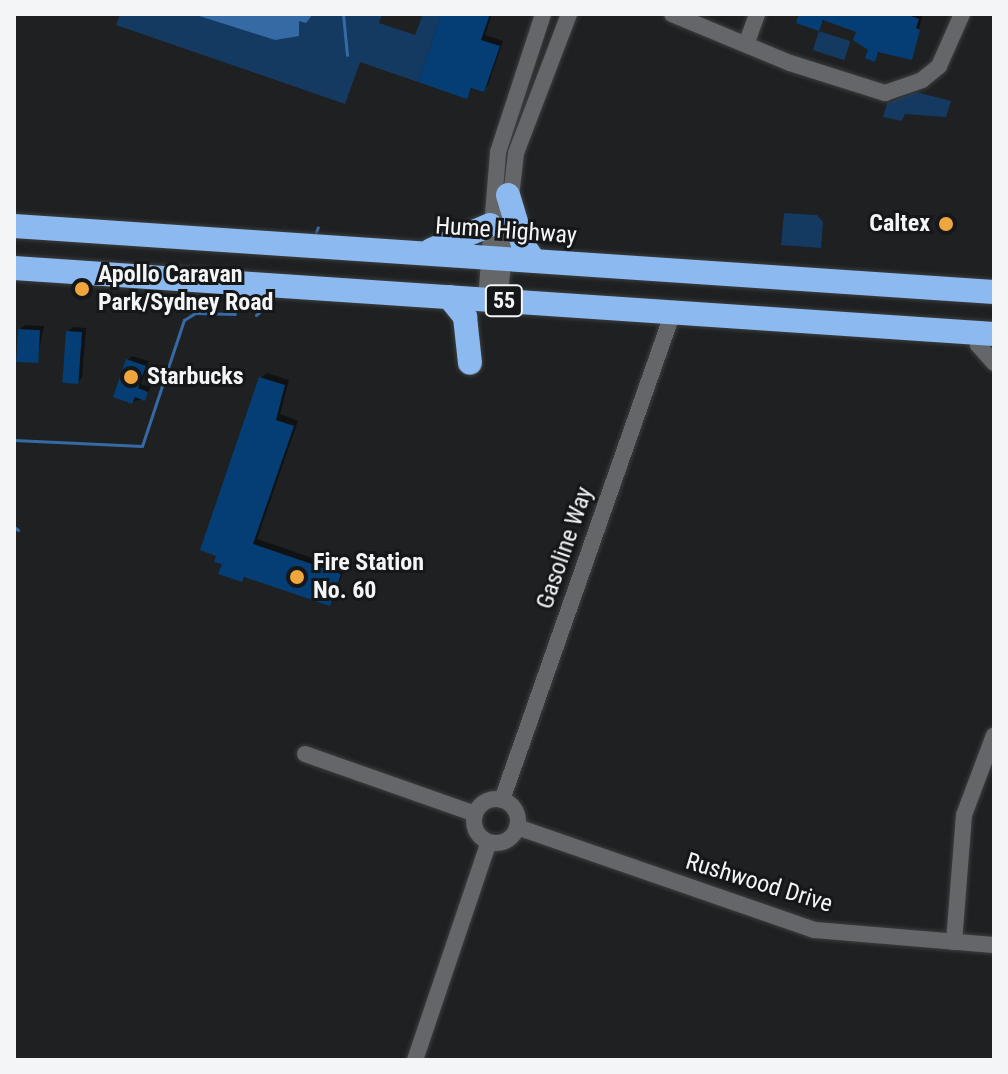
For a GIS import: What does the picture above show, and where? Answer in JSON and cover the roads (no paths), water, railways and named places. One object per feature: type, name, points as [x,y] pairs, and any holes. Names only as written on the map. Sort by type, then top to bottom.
[{"type":"highway","points":[[508,195],[523,245],[534,261]]},
{"type":"highway","points":[[422,253],[470,238],[490,225]]},
{"type":"highway","name":"Hume Highway","points":[[14,226],[994,292]]},
{"type":"highway","name":"55","points":[[14,268],[986,333]]},
{"type":"highway","points":[[449,297],[465,317],[470,363]]},
{"type":"street","points":[[492,300],[494,258],[490,225],[503,125],[543,14]]},
{"type":"street","points":[[494,258],[516,153],[569,14]]},
{"type":"street","points":[[672,14],[747,42],[790,63],[885,93],[922,80],[939,66],[962,14]]},
{"type":"street","points":[[747,42],[757,14]]},
{"type":"street","name":"Gasoline Way","points":[[502,800],[673,312]]},
{"type":"street","points":[[986,333],[978,345],[994,363]]},
{"type":"street","points":[[954,942],[964,815],[994,735]]},
{"type":"street","points":[[305,754],[475,814]]},
{"type":"street","points":[[489,800],[502,800],[517,813],[517,827],[503,842],[489,842],[478,834],[475,814],[489,800]]},
{"type":"street","name":"Rushwood Drive","points":[[517,827],[814,930],[994,945]]},
{"type":"street","points":[[415,1060],[489,842]]},
{"type":"waterway","points":[[343,14],[347,55]]},
{"type":"waterway","points":[[316,232],[318,227]]},
{"type":"waterway","points":[[256,315],[271,302]]},
{"type":"waterway","points":[[14,440],[142,446],[184,320],[195,313],[235,314]]},
{"type":"waterway","points":[[14,527],[18,530]]},
{"type":"place","name":"Caltex","points":[[946,224]]},
{"type":"place","name":"Apollo Caravan Park/Sydney Road","points":[[82,289]]},
{"type":"place","name":"Starbucks","points":[[131,377]]},
{"type":"place","name":"Fire Station No. 60","points":[[297,577]]}]
